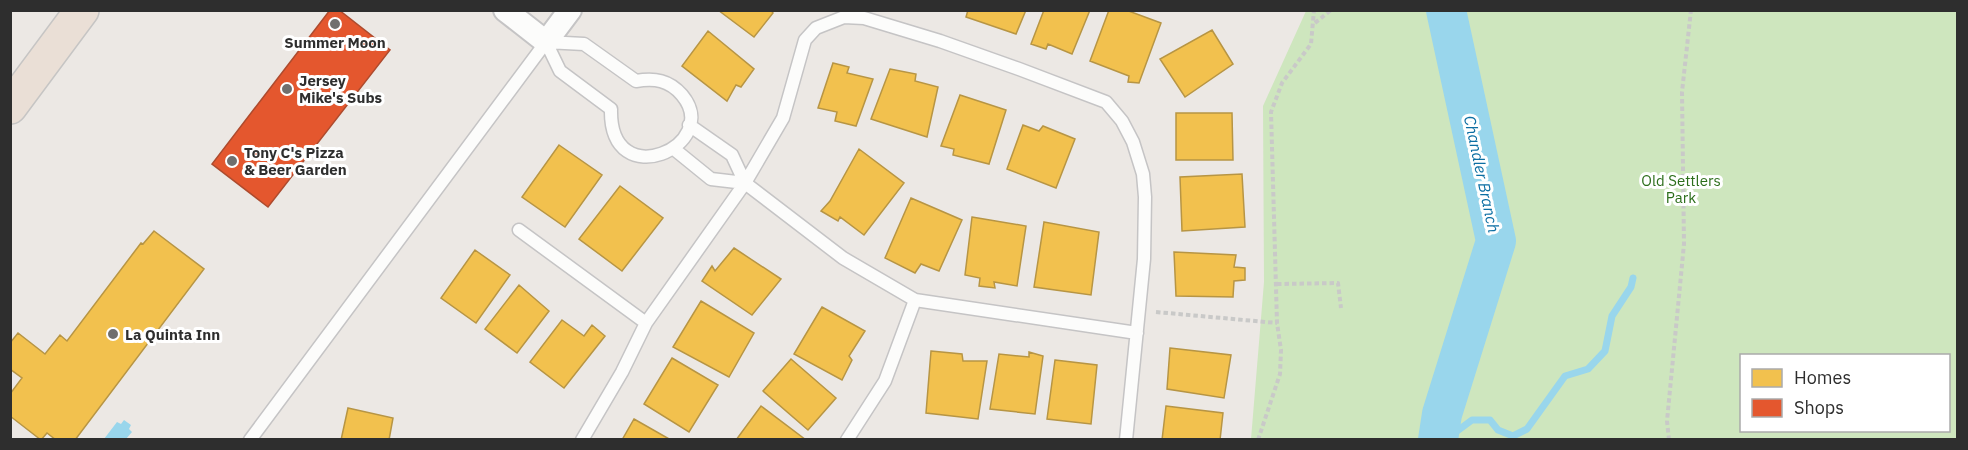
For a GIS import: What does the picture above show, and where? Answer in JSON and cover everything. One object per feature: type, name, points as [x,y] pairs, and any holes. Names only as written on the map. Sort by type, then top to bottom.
[{"type":"highway","points":[[10,107],[82,10]]},
{"type":"street","points":[[505,10],[546,42],[570,10]]},
{"type":"lane","points":[[582,440],[622,372],[646,323],[745,183],[783,117],[805,40],[816,28],[844,17],[864,18],[940,41],[1106,102],[1122,121],[1133,142],[1143,174],[1144,259],[1126,440]]},
{"type":"lane","points":[[546,42],[584,44],[636,81],[650,78],[663,81],[675,88],[684,98],[689,111],[689,125],[683,140],[674,149],[658,157],[642,157],[627,151],[616,140],[611,125],[611,110],[561,71],[546,42]]},
{"type":"lane","points":[[250,440],[546,42]]},
{"type":"lane","points":[[689,125],[732,155],[745,183],[843,258],[915,300],[1137,333]]},
{"type":"lane","points":[[674,149],[711,179],[745,183]]},
{"type":"lane","points":[[519,230],[646,323]]},
{"type":"lane","points":[[847,440],[885,381],[915,300]]},
{"type":"path","points":[[1258,440],[1280,374],[1281,350],[1277,323],[1271,112],[1282,83],[1311,44],[1315,22],[1314,10]]},
{"type":"path","points":[[1315,22],[1331,10]]},
{"type":"path","points":[[1669,440],[1667,421],[1684,244],[1682,92],[1691,10]]},
{"type":"path","points":[[1277,284],[1338,283],[1341,308]]},
{"type":"path","points":[[1139,311],[1277,323]]},
{"type":"green space","name":"Old Settlers Park","points":[[1306,11],[1957,11],[1957,439],[1251,439],[1264,282],[1263,106]]},
{"type":"water","points":[[124,420],[131,425],[129,429],[132,432],[126,439],[104,439],[117,422],[121,424]]},
{"type":"building: Homes","points":[[718,10],[771,10],[773,13],[754,37]]},
{"type":"building: Homes","points":[[968,10],[1026,10],[1016,34],[966,17]]},
{"type":"building: Homes","points":[[1044,10],[1090,10],[1072,54],[1048,44],[1046,49],[1031,44]]},
{"type":"building: Homes","points":[[1109,10],[1126,10],[1161,23],[1139,83],[1128,82],[1129,76],[1090,61]]},
{"type":"building: Homes","points":[[1212,30],[1233,64],[1185,97],[1160,59]]},
{"type":"building: Homes","points":[[708,31],[754,69],[741,87],[736,85],[727,101],[682,66]]},
{"type":"building: Homes","points":[[833,63],[849,67],[847,73],[873,79],[856,126],[835,121],[837,112],[818,108]]},
{"type":"building: Homes","points":[[890,69],[916,74],[915,81],[938,87],[927,137],[871,119]]},
{"type":"building: Homes","points":[[960,95],[1006,110],[989,164],[953,155],[954,149],[941,146]]},
{"type":"building: Homes","points":[[1176,113],[1232,113],[1233,160],[1176,160]]},
{"type":"building: Homes","points":[[1023,125],[1039,131],[1043,126],[1075,139],[1056,188],[1007,169]]},
{"type":"building: Homes","points":[[559,145],[602,175],[565,227],[522,197]]},
{"type":"building: Homes","points":[[859,149],[904,183],[864,235],[840,217],[838,221],[821,211],[830,201]]},
{"type":"building: Homes","points":[[1242,174],[1245,227],[1182,231],[1180,177]]},
{"type":"building: Homes","points":[[620,186],[663,218],[622,271],[579,239]]},
{"type":"building: Homes","points":[[911,198],[962,220],[939,271],[921,264],[915,273],[885,258]]},
{"type":"building: Homes","points":[[972,217],[1026,226],[1017,286],[994,282],[995,288],[979,286],[980,278],[965,275]]},
{"type":"building: Homes","points":[[1044,222],[1099,232],[1091,295],[1034,287]]},
{"type":"building: Homes","name":"La Quinta Inn","points":[[154,231],[204,269],[75,440],[56,440],[47,433],[41,440],[10,416],[10,394],[22,378],[10,369],[10,343],[18,333],[45,354],[60,335],[67,341],[141,243],[143,244]]},
{"type":"building: Homes","points":[[734,248],[781,279],[752,315],[702,281],[712,266],[715,271]]},
{"type":"building: Homes","points":[[475,250],[510,275],[476,323],[441,298]]},
{"type":"building: Homes","points":[[1174,252],[1236,255],[1234,267],[1245,268],[1245,280],[1234,281],[1233,297],[1176,296]]},
{"type":"building: Homes","points":[[519,285],[549,311],[517,353],[485,329]]},
{"type":"building: Homes","points":[[701,301],[754,333],[729,377],[673,347]]},
{"type":"building: Homes","points":[[822,307],[865,331],[849,356],[852,360],[842,380],[794,354]]},
{"type":"building: Homes","points":[[562,320],[584,336],[592,325],[605,336],[564,388],[530,362]]},
{"type":"building: Homes","points":[[1170,348],[1231,355],[1224,398],[1167,389]]},
{"type":"building: Homes","points":[[931,351],[962,354],[963,361],[987,361],[978,419],[926,413]]},
{"type":"building: Homes","points":[[1029,352],[1043,356],[1035,414],[990,409],[999,354],[1029,357]]},
{"type":"building: Homes","points":[[672,358],[718,385],[689,432],[644,404]]},
{"type":"building: Homes","points":[[791,359],[836,398],[808,430],[763,391]]},
{"type":"building: Homes","points":[[1055,360],[1097,365],[1091,424],[1047,419]]},
{"type":"building: Homes","points":[[761,406],[806,440],[736,440]]},
{"type":"building: Homes","points":[[1166,406],[1223,413],[1220,440],[1162,440]]},
{"type":"building: Homes","points":[[348,408],[393,418],[389,440],[341,440]]},
{"type":"building: Homes","points":[[634,419],[671,440],[622,440]]},
{"type":"building: Shops","points":[[330,10],[339,10],[390,50],[268,207],[212,164]]},
{"type":"waterway","name":"Chandler Branch","points":[[1438,440],[1442,414],[1496,241],[1446,10]]},
{"type":"waterway","points":[[1445,440],[1472,420],[1490,420],[1498,430],[1513,436],[1527,429],[1565,376],[1588,369],[1605,351],[1612,316],[1631,287],[1633,278]]},
{"type":"place","name":"Summer Moon","points":[[335,24]]},
{"type":"place","name":"Jersey Mike's Subs","points":[[287,89]]},
{"type":"place","name":"Tony C's Pizza & Beer Garden","points":[[232,161]]},
{"type":"place","name":"La Quinta Inn","points":[[113,334]]}]
